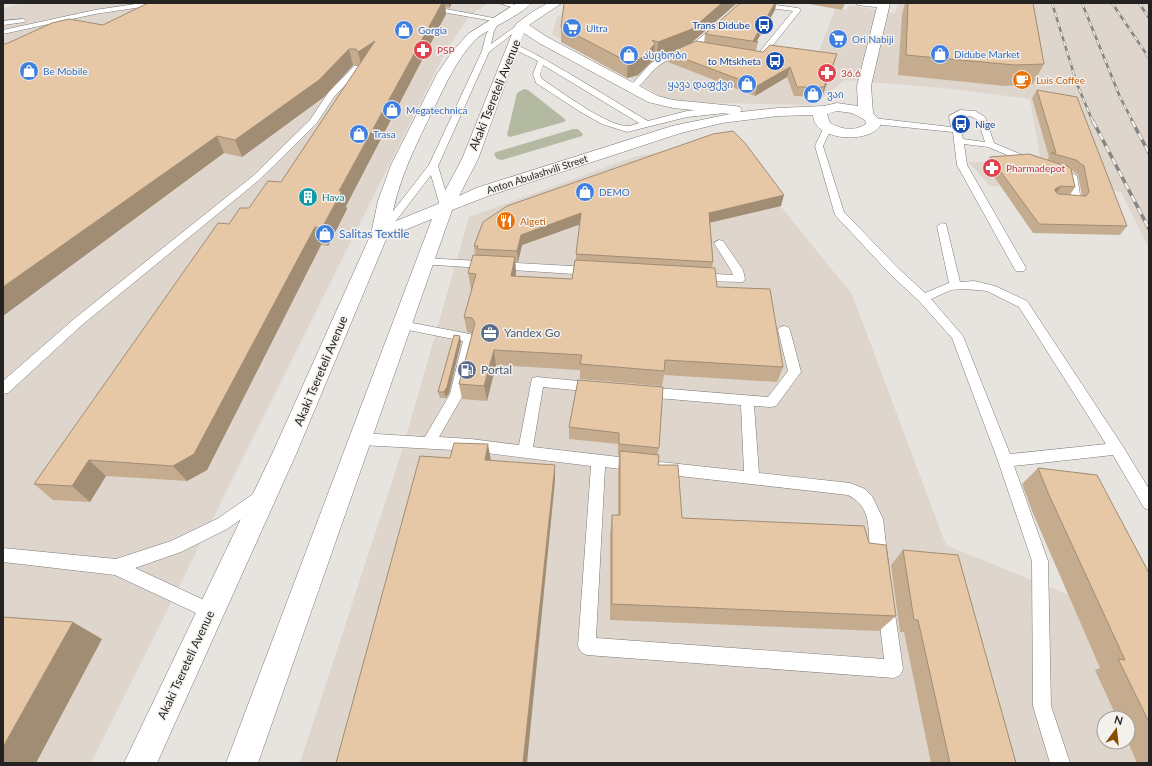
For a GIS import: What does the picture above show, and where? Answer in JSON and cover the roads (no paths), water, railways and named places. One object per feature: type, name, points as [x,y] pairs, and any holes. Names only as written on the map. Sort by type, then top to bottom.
[{"type":"main road","name":"Akaki Tsereteli Avenue","points":[[242,763],[445,206],[466,167],[515,46],[522,24],[556,3]]},
{"type":"main road","name":"Akaki Tsereteli Avenue","points":[[140,763],[267,492],[380,234],[386,201],[399,165],[444,74],[456,54],[465,44],[497,20],[521,5]]},
{"type":"main road","points":[[870,118],[864,86],[884,5]]},
{"type":"main road","name":"Anton Abulashvili Street","points":[[522,24],[535,35],[630,87],[664,102],[728,109],[778,112]]},
{"type":"main road","points":[[828,128],[821,123],[818,118],[820,113],[853,96],[864,86]]},
{"type":"main road","name":"Anton Abulashvili Street","points":[[380,234],[482,192],[644,139],[698,124],[722,119],[778,112],[831,108],[858,110],[870,118],[873,126],[869,131],[849,134],[828,128],[801,126],[742,123],[698,124]]},
{"type":"lane","points":[[131,14],[156,3]]},
{"type":"lane","points":[[3,32],[94,12],[156,3]]},
{"type":"lane","points":[[380,234],[433,166],[486,51],[487,40],[491,29],[497,20],[403,3]]},
{"type":"lane","points":[[502,3],[521,5]]},
{"type":"lane","points":[[744,56],[758,58],[798,10],[747,3]]},
{"type":"lane","points":[[858,3],[884,5]]},
{"type":"lane","points":[[3,23],[53,21]]},
{"type":"lane","points":[[630,87],[637,84],[652,67],[660,61],[698,48],[721,23]]},
{"type":"lane","points":[[486,51],[522,24]]},
{"type":"lane","points":[[515,46],[542,60],[646,124]]},
{"type":"lane","points":[[542,60],[536,75],[536,78],[539,81],[591,114],[610,125],[620,128],[627,129],[687,114],[728,109]]},
{"type":"lane","points":[[3,389],[78,322],[256,178],[313,122],[331,95],[357,68]]},
{"type":"lane","points":[[990,145],[982,119],[972,113],[960,112],[953,116],[959,141],[962,164],[986,210],[1020,268]]},
{"type":"lane","points":[[870,118],[956,130]]},
{"type":"lane","points":[[828,128],[819,146],[839,213],[895,272],[924,298],[957,336],[1005,461],[1040,561],[1042,706],[1060,763]]},
{"type":"lane","points":[[959,141],[990,145],[1038,164]]},
{"type":"lane","points":[[433,166],[445,206]]},
{"type":"lane","points":[[1055,199],[1076,201],[1072,176],[1060,170]]},
{"type":"lane","points":[[942,226],[955,286]]},
{"type":"lane","points":[[684,276],[738,279],[737,270],[719,243]]},
{"type":"lane","points":[[424,262],[599,271]]},
{"type":"lane","points":[[924,298],[955,286],[978,285],[1001,291],[1023,304],[1117,449],[1149,503]]},
{"type":"lane","points":[[402,325],[470,338],[456,395],[429,442]]},
{"type":"lane","points":[[630,390],[771,402],[795,372],[784,330]]},
{"type":"lane","points":[[525,452],[536,382],[607,388]]},
{"type":"lane","points":[[747,400],[752,478]]},
{"type":"lane","points":[[361,439],[429,442],[850,488],[864,496],[874,512],[882,575]]},
{"type":"lane","points":[[1005,461],[1117,449]]},
{"type":"lane","points":[[598,461],[587,646],[894,669],[884,591]]},
{"type":"lane","points":[[116,566],[174,547],[222,524],[267,492]]},
{"type":"lane","points":[[3,555],[116,566],[211,612]]},
{"type":"railway","points":[[1052,3],[1077,84],[1093,122]]},
{"type":"railway","points":[[1082,3],[1120,97],[1133,122]]},
{"type":"railway","points":[[1112,3],[1149,58]]},
{"type":"railway","points":[[1139,3],[1149,18]]},
{"type":"railway","points":[[1093,121],[1149,229]]},
{"type":"railway","points":[[1132,121],[1149,153]]},
{"type":"place","name":"Trans Didube","points":[[764,25]]},
{"type":"place","name":"Ultra","points":[[572,28]]},
{"type":"place","name":"Gorgia","points":[[404,30]]},
{"type":"place","name":"Ori Nabiji","points":[[838,39]]},
{"type":"place","name":"PSP","points":[[423,50]]},
{"type":"place","name":"Didube Market","points":[[940,54]]},
{"type":"place","name":"ასცხობი","points":[[629,55]]},
{"type":"place","name":"to Mtskheta","points":[[775,61]]},
{"type":"place","name":"Be Mobile","points":[[29,71]]},
{"type":"place","name":"36.6","points":[[827,73]]},
{"type":"place","name":"Luis Coffee","points":[[1022,80]]},
{"type":"place","name":"ყავა დაფქვი","points":[[747,84]]},
{"type":"place","name":"ვაი","points":[[813,94]]},
{"type":"place","name":"Megatechnica","points":[[392,110]]},
{"type":"place","name":"Nige","points":[[961,124]]},
{"type":"place","name":"Trasa","points":[[359,134]]},
{"type":"place","name":"Pharmadepot","points":[[992,168]]},
{"type":"place","name":"DEMO","points":[[585,192]]},
{"type":"place","name":"Hava","points":[[308,197]]},
{"type":"place","name":"Algeti","points":[[506,221]]},
{"type":"place","name":"Salitas Textile","points":[[325,234]]},
{"type":"place","name":"Yandex Go","points":[[490,333]]},
{"type":"place","name":"Portal","points":[[467,370]]}]
